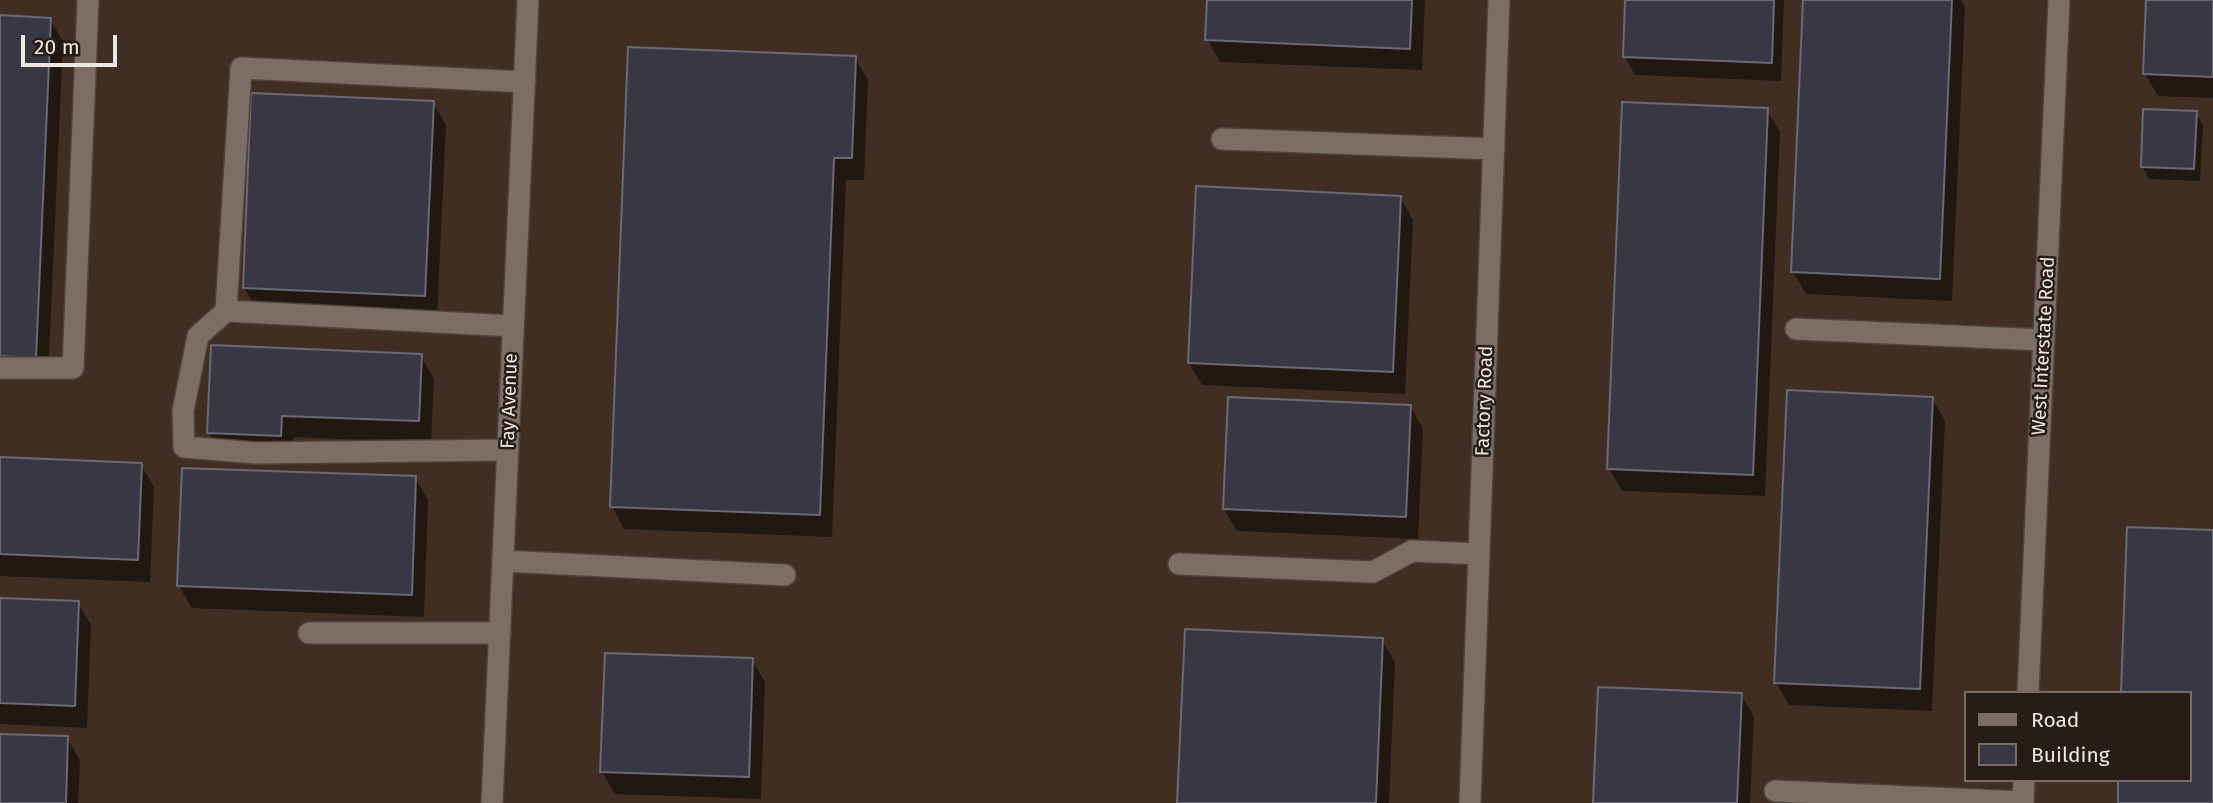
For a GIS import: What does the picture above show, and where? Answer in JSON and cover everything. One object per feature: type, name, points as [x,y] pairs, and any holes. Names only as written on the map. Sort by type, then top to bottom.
[{"type":"street","points":[[0,368],[73,368],[88,0]]},
{"type":"street","name":"Fay Avenue","points":[[492,803],[528,0]]},
{"type":"street","name":"Factory Road","points":[[1470,803],[1499,0]]},
{"type":"street","name":"West Interstate Road","points":[[2028,691],[2059,0]]},
{"type":"street","points":[[508,450],[256,453],[184,447],[183,411],[198,336],[226,311],[241,68],[525,82]]},
{"type":"street","points":[[1222,139],[1494,149]]},
{"type":"street","points":[[226,311],[513,326]]},
{"type":"street","points":[[1796,329],[2044,340]]},
{"type":"street","points":[[1179,564],[1373,572],[1412,551],[1479,554]]},
{"type":"street","points":[[503,561],[785,575]]},
{"type":"street","points":[[309,633],[500,633]]},
{"type":"street","points":[[1775,792],[2023,803],[2024,782]]},
{"type":"shaded area","points":[[0,0],[2213,0],[2213,803],[0,803]]},
{"type":"building","points":[[1207,0],[1412,0],[1410,49],[1205,40]]},
{"type":"building","points":[[1625,0],[1774,0],[1772,63],[1623,57]]},
{"type":"building","points":[[1803,0],[1952,0],[1940,279],[1791,272]]},
{"type":"building","points":[[2146,0],[2213,0],[2213,77],[2143,74]]},
{"type":"building","points":[[0,15],[51,18],[36,358],[0,356]]},
{"type":"building","points":[[628,47],[856,56],[852,158],[834,158],[820,515],[610,507]]},
{"type":"building","points":[[251,93],[434,101],[425,296],[243,288]]},
{"type":"building","points":[[1622,102],[1768,108],[1753,475],[1607,469]]},
{"type":"building","points":[[2143,109],[2197,111],[2194,169],[2141,167]]},
{"type":"building","points":[[1196,186],[1401,196],[1393,372],[1188,363]]},
{"type":"building","points":[[211,345],[422,354],[419,421],[282,416],[281,436],[207,433]]},
{"type":"building","points":[[1787,390],[1933,397],[1920,689],[1774,683]]},
{"type":"building","points":[[1228,397],[1411,405],[1406,517],[1223,509]]},
{"type":"building","points":[[0,457],[142,463],[138,560],[0,554]]},
{"type":"building","points":[[182,468],[416,476],[412,595],[177,586]]},
{"type":"building","points":[[2127,527],[2213,530],[2213,803],[2118,803],[2118,782],[2192,782],[2192,691],[2121,691]]},
{"type":"building","points":[[0,598],[79,601],[75,706],[0,703]]},
{"type":"building","points":[[1185,629],[1383,638],[1376,803],[1177,803]]},
{"type":"building","points":[[605,653],[753,658],[749,777],[600,772]]},
{"type":"building","points":[[1598,687],[1742,693],[1737,803],[1593,803]]},
{"type":"building","points":[[0,734],[68,736],[66,803],[0,803]]}]
